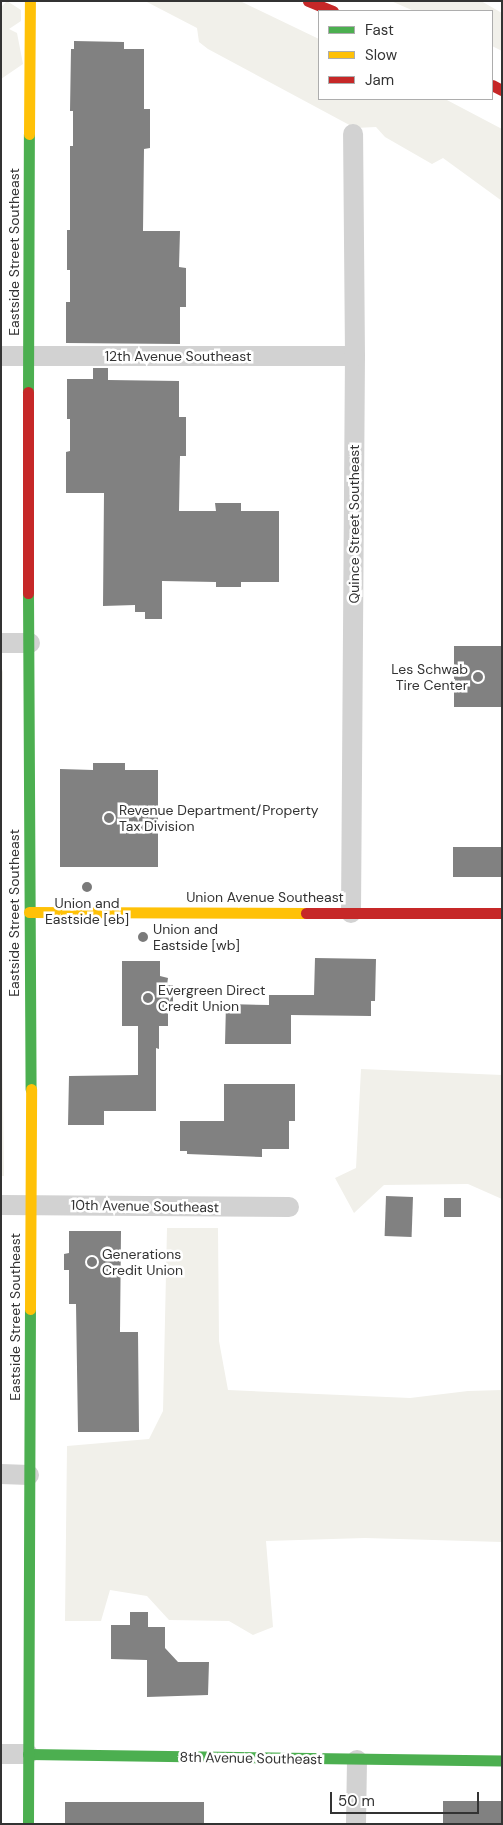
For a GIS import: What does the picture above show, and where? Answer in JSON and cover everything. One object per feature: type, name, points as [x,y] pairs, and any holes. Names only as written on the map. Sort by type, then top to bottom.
[{"type":"main road","name":"Eastside Street Southeast","points":[[28,1824],[30,1]]},
{"type":"main road","points":[[308,1],[324,7]]},
{"type":"main road","name":"Union Avenue Southeast","points":[[29,912],[502,913]]},
{"type":"main road","name":"8th Avenue Southeast","points":[[28,1754],[502,1761]]},
{"type":"street","name":"Quince Street Southeast","points":[[351,913],[355,356],[353,134]]},
{"type":"street","name":"12th Avenue Southeast","points":[[1,356],[355,356]]},
{"type":"street","points":[[1,643],[30,643]]},
{"type":"street","name":"10th Avenue Southeast","points":[[1,1205],[289,1207]]},
{"type":"street","points":[[1,1474],[29,1475]]},
{"type":"street","name":"8th Avenue Southeast","points":[[1,1754],[28,1754]]},
{"type":"street","points":[[356,1824],[357,1760]]},
{"type":"shaded area","points":[[7,1],[21,10],[21,21],[9,29],[17,33],[23,64],[1,79],[1,7]]},
{"type":"shaded area","points":[[145,1],[240,1],[318,39],[318,100],[447,100],[502,129],[502,201],[443,158],[432,164],[385,137],[376,127],[355,128],[208,49],[199,42],[197,28]]},
{"type":"shaded area","points":[[391,1],[481,1],[502,13],[502,51],[493,46],[493,10],[412,10]]},
{"type":"shaded area","points":[[1,666],[3,672],[1,894]]},
{"type":"shaded area","points":[[1,946],[4,1176],[1,1176]]},
{"type":"shaded area","points":[[361,1069],[502,1075],[502,1199],[468,1184],[384,1185],[354,1213],[335,1178],[356,1168]]},
{"type":"shaded area","points":[[167,1228],[218,1228],[219,1341],[228,1390],[410,1398],[468,1391],[502,1390],[502,1542],[365,1538],[266,1541],[273,1627],[253,1635],[229,1621],[169,1620],[147,1596],[110,1590],[101,1621],[65,1621],[67,1446],[149,1439],[163,1411]]},
{"type":"building","points":[[74,41],[124,42],[124,49],[144,49],[144,109],[150,109],[150,148],[144,149],[143,231],[180,231],[179,267],[186,268],[186,307],[180,307],[180,344],[66,343],[66,302],[70,302],[70,270],[67,270],[67,230],[70,230],[70,146],[73,146],[73,111],[70,111],[71,49],[74,49]]},
{"type":"building","points":[[93,368],[108,368],[108,380],[179,381],[179,417],[186,417],[186,456],[180,456],[179,511],[216,511],[215,503],[241,503],[241,511],[279,511],[279,582],[241,582],[241,587],[216,587],[216,582],[162,581],[162,619],[145,619],[145,612],[135,612],[135,605],[103,606],[104,493],[66,493],[66,452],[70,451],[70,419],[67,419],[67,379],[93,379]]},
{"type":"building","name":"Les Schwab Tire Center","points":[[454,646],[502,646],[502,707],[454,707]]},
{"type":"building","name":"Revenue Department/Property Tax Division","points":[[93,763],[125,763],[125,770],[158,770],[158,867],[60,867],[60,769],[93,770]]},
{"type":"building","points":[[453,847],[502,847],[502,877],[453,877]]},
{"type":"building","points":[[315,958],[376,959],[375,1001],[371,1001],[371,1016],[291,1015],[291,1044],[225,1044],[226,1004],[269,1005],[269,995],[314,995]]},
{"type":"building","points":[[122,961],[160,961],[160,976],[168,978],[167,985],[173,985],[173,1011],[168,1011],[168,1026],[159,1026],[159,1049],[156,1048],[156,1111],[104,1111],[104,1125],[68,1125],[69,1076],[138,1075],[138,1026],[122,1026]]},
{"type":"building","points":[[224,1084],[295,1084],[295,1121],[289,1121],[289,1149],[262,1149],[262,1157],[187,1154],[187,1151],[180,1151],[180,1121],[224,1121]]},
{"type":"building","points":[[386,1196],[413,1197],[412,1237],[385,1236]]},
{"type":"building","points":[[444,1198],[461,1198],[461,1217],[444,1217]]},
{"type":"building","points":[[69,1231],[121,1231],[120,1332],[138,1332],[139,1432],[78,1432],[76,1304],[69,1304],[69,1270],[64,1270],[64,1254],[69,1253]]},
{"type":"building","points":[[130,1612],[148,1612],[148,1627],[165,1627],[165,1648],[178,1662],[209,1662],[208,1695],[147,1697],[147,1660],[111,1659],[111,1625],[130,1625]]},
{"type":"building","points":[[443,1801],[502,1801],[502,1824],[443,1824]]},
{"type":"building","points":[[65,1802],[204,1802],[204,1824],[65,1824]]},
{"type":"traffic: fast","points":[[28,392],[29,134]]},
{"type":"traffic: fast","points":[[28,593],[31,1089]]},
{"type":"traffic: fast","points":[[28,1824],[30,1309]]},
{"type":"traffic: fast","points":[[28,1754],[502,1761]]},
{"type":"traffic: slow","points":[[29,134],[30,1]]},
{"type":"traffic: slow","points":[[29,912],[306,913]]},
{"type":"traffic: slow","points":[[30,1309],[31,1089]]},
{"type":"traffic: jam","points":[[308,1],[330,10]]},
{"type":"traffic: jam","points":[[493,86],[502,90]]},
{"type":"traffic: jam","points":[[28,392],[28,593]]},
{"type":"traffic: jam","points":[[306,913],[502,913]]},
{"type":"place","name":"Les Schwab Tire Center","points":[[478,677]]},
{"type":"place","name":"Revenue Department/Property Tax Division","points":[[109,818]]},
{"type":"place","name":"Union and Eastside [eb]","points":[[87,887]]},
{"type":"place","name":"Union and Eastside [wb]","points":[[143,937]]},
{"type":"place","name":"Evergreen Direct Credit Union","points":[[148,998]]},
{"type":"place","name":"Generations Credit Union","points":[[92,1262]]}]
